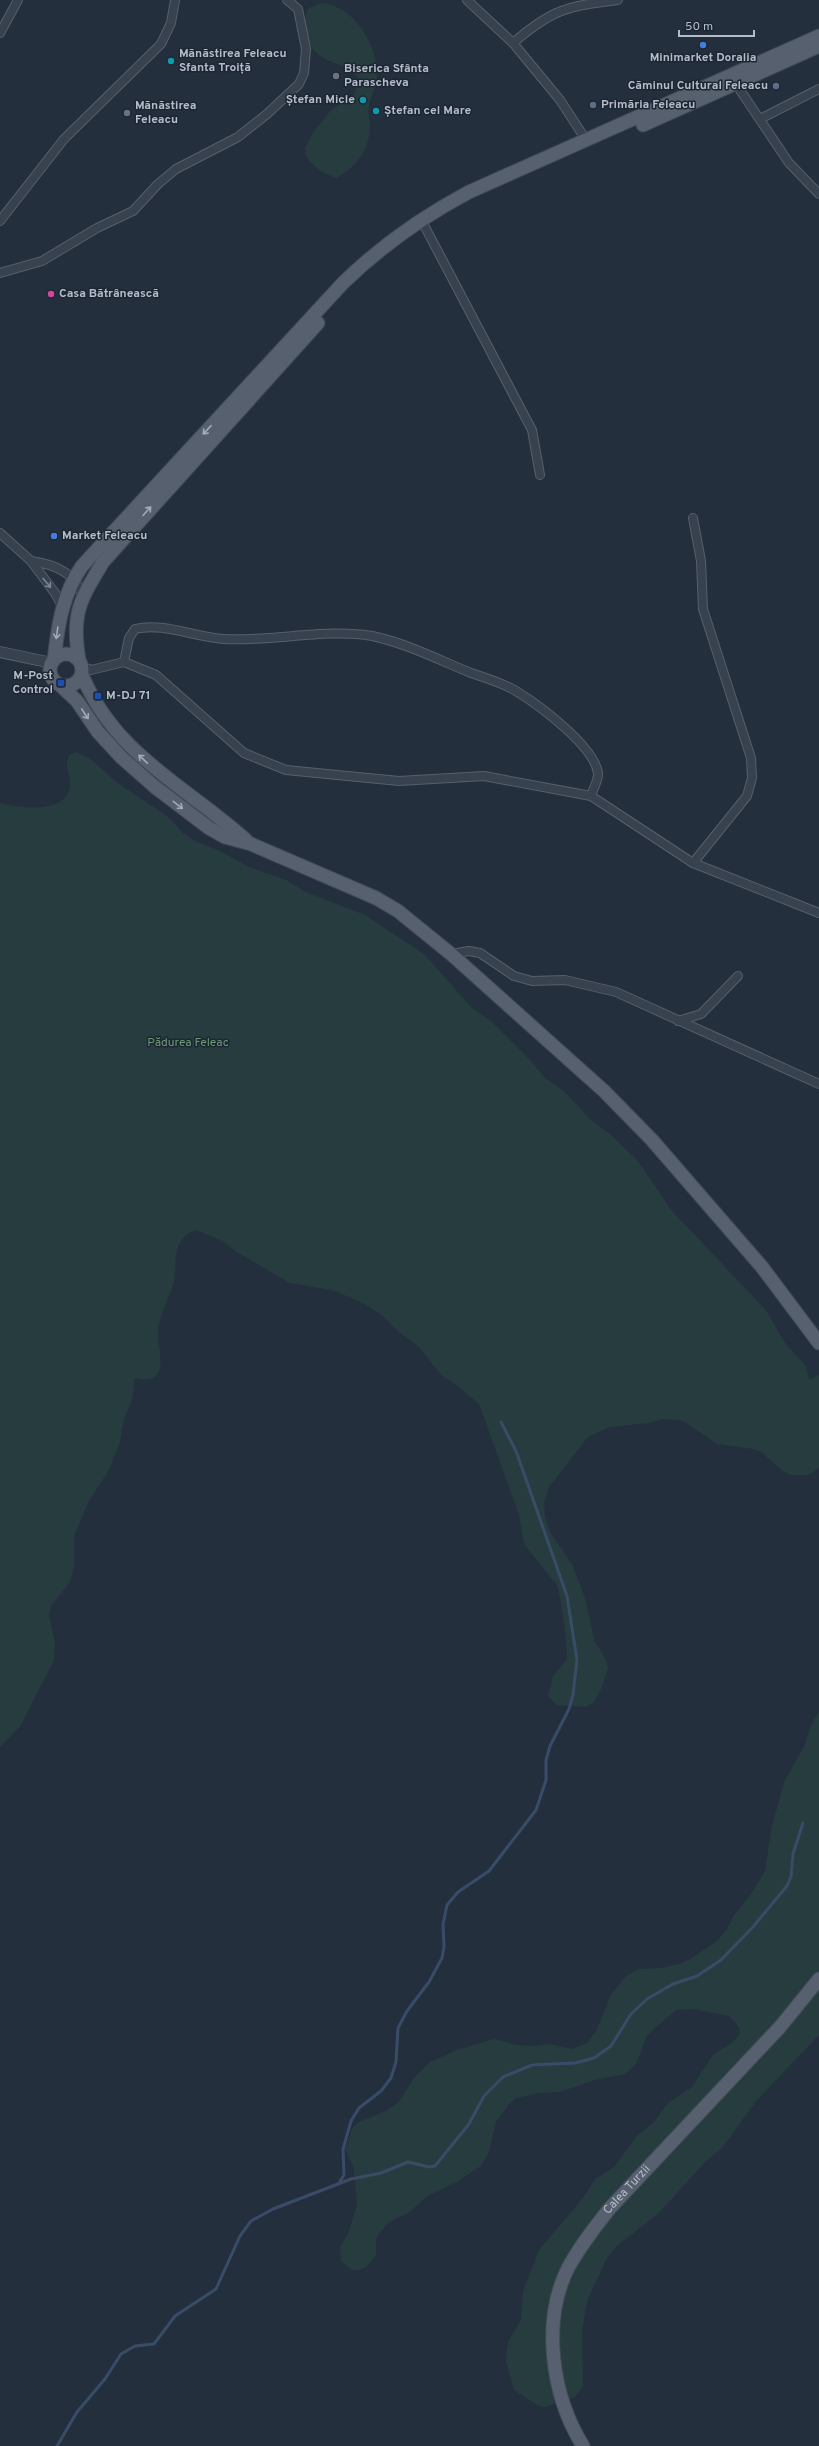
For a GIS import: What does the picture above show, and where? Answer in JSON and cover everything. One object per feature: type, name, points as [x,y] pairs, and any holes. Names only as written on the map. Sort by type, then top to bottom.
[{"type":"main road","points":[[819,36],[463,195],[421,220],[379,250],[338,289],[82,566],[74,578],[62,606],[53,662],[52,678],[77,701],[109,744],[139,774],[209,828],[225,837],[251,844],[376,898],[398,911],[451,954],[604,1091],[652,1140],[762,1267],[819,1343]]},
{"type":"main road","points":[[251,844],[162,776],[130,746],[97,708],[81,667],[75,622],[82,596],[103,562],[344,296],[386,256],[425,227],[473,200],[819,46]]},
{"type":"main road","points":[[53,662],[65,654],[81,667]]},
{"type":"main road","points":[[60,685],[73,685],[81,667]]},
{"type":"main road","name":"Calea Turzii","points":[[583,2446],[566,2416],[558,2387],[554,2362],[553,2337],[556,2314],[560,2288],[568,2269],[591,2231],[610,2208],[780,2027],[819,1979]]},
{"type":"street","points":[[0,33],[18,0]]},
{"type":"street","points":[[0,221],[64,139],[161,44],[172,23],[175,0]]},
{"type":"street","points":[[0,273],[42,261],[97,228],[133,211],[158,184],[176,169],[238,137],[267,114],[299,84],[304,73],[306,49],[298,9],[287,0]]},
{"type":"street","points":[[467,0],[513,43],[560,100],[586,140]]},
{"type":"street","points":[[513,43],[550,15],[567,7],[600,1],[618,0]]},
{"type":"street","points":[[736,84],[790,163],[819,194]]},
{"type":"street","points":[[760,119],[819,89]]},
{"type":"street","points":[[425,227],[532,430],[540,475]]},
{"type":"street","points":[[693,518],[701,561],[703,609],[751,758],[752,778],[747,796],[693,863]]},
{"type":"street","points":[[0,533],[31,561],[55,593],[62,606]]},
{"type":"street","points":[[31,561],[46,563],[74,578],[82,596]]},
{"type":"street","points":[[124,662],[129,638],[135,629],[150,626],[210,638],[253,641],[334,634],[371,636],[394,642],[516,690],[562,726],[586,748],[595,762],[598,774],[591,796]]},
{"type":"street","points":[[0,652],[53,662]]},
{"type":"street","points":[[81,667],[92,670],[124,662],[156,675],[244,753],[286,770],[399,781],[484,776],[591,796],[693,863],[819,913]]},
{"type":"street","points":[[451,954],[469,951],[480,953],[514,976],[532,981],[565,980],[616,992],[819,1084]]},
{"type":"street","points":[[678,1021],[701,1014],[738,976]]},
{"type":"green space","points":[[321,3],[333,5],[353,18],[368,38],[376,62],[377,78],[368,109],[370,127],[367,143],[364,151],[355,164],[336,178],[322,172],[310,162],[306,155],[305,148],[312,134],[331,110],[355,93],[359,78],[351,71],[320,56],[314,51],[309,43],[306,32],[306,13],[309,8]]},
{"type":"green space","name":"Pădurea Feleac","points":[[76,752],[89,758],[119,784],[167,816],[183,833],[197,842],[218,850],[249,867],[286,880],[306,892],[365,915],[424,954],[472,1008],[491,1021],[530,1060],[545,1078],[564,1091],[591,1120],[610,1134],[637,1160],[672,1211],[765,1309],[785,1343],[806,1366],[809,1380],[819,1375],[819,1467],[814,1472],[807,1475],[791,1475],[784,1472],[761,1452],[753,1449],[717,1444],[685,1422],[663,1419],[648,1423],[610,1427],[588,1437],[549,1487],[544,1502],[545,1517],[550,1532],[572,1564],[586,1601],[594,1640],[606,1660],[608,1668],[601,1690],[593,1703],[586,1707],[557,1705],[548,1696],[553,1676],[567,1659],[564,1622],[557,1585],[524,1544],[519,1515],[479,1404],[455,1384],[442,1376],[419,1347],[400,1333],[384,1317],[365,1304],[335,1291],[290,1283],[235,1251],[223,1241],[196,1230],[184,1237],[178,1248],[173,1285],[158,1329],[160,1356],[159,1372],[154,1377],[147,1379],[135,1378],[132,1400],[124,1419],[120,1442],[109,1470],[89,1501],[74,1536],[74,1568],[70,1582],[51,1606],[49,1614],[55,1644],[54,1660],[21,1725],[0,1747],[0,803],[19,807],[41,807],[52,805],[61,801],[67,795],[70,785],[70,777],[67,766],[69,755]]},
{"type":"green space","points":[[819,1712],[819,2035],[756,2101],[723,2147],[705,2162],[658,2214],[619,2244],[607,2258],[587,2301],[582,2331],[583,2386],[575,2397],[546,2407],[539,2406],[514,2390],[506,2362],[509,2340],[521,2320],[523,2291],[539,2250],[583,2198],[595,2179],[614,2167],[637,2136],[654,2122],[668,2103],[692,2087],[713,2055],[732,2043],[740,2034],[739,2027],[729,2016],[692,2009],[676,2010],[647,2035],[636,2064],[625,2074],[595,2080],[560,2092],[538,2093],[516,2098],[510,2103],[496,2122],[489,2152],[481,2166],[455,2183],[427,2196],[410,2212],[389,2222],[379,2233],[376,2240],[376,2255],[366,2267],[359,2270],[352,2270],[341,2261],[340,2247],[348,2234],[357,2205],[354,2168],[345,2149],[352,2129],[357,2123],[386,2111],[398,2103],[414,2078],[430,2062],[457,2050],[494,2039],[516,2045],[535,2046],[550,2044],[572,2049],[587,2043],[596,2031],[611,1995],[626,1976],[639,1969],[662,1968],[679,1964],[692,1958],[717,1941],[727,1929],[734,1915],[749,1897],[765,1871],[772,1825],[785,1780],[804,1747],[811,1725]]},
{"type":"waterway","points":[[339,2183],[344,2175],[343,2149],[351,2121],[359,2108],[381,2091],[391,2078],[396,2062],[398,2028],[407,2011],[429,1982],[442,1958],[444,1947],[443,1924],[447,1905],[458,1892],[489,1871],[536,1810],[546,1780],[546,1760],[550,1746],[569,1709],[573,1695],[577,1660],[567,1596],[516,1451],[501,1422]]},
{"type":"waterway","points":[[57,2446],[77,2412],[105,2379],[121,2354],[135,2346],[154,2344],[175,2316],[216,2289],[240,2236],[251,2221],[273,2209],[351,2179],[381,2173],[408,2162],[429,2167],[435,2166],[469,2124],[484,2096],[503,2077],[532,2065],[575,2063],[594,2058],[611,2046],[631,2014],[647,1999],[673,1984],[697,1976],[721,1960],[752,1928],[787,1886],[791,1877],[793,1854],[803,1823]]},
{"type":"place","name":"Minimarket Doralia","points":[[703,45]]},
{"type":"place","name":"Mănăstirea Feleacu Sfanta Troiță","points":[[171,61]]},
{"type":"place","name":"Biserica Sfânta Parascheva","points":[[336,76]]},
{"type":"place","name":"Căminul Cultural Feleacu","points":[[776,86]]},
{"type":"place","name":"Ștefan Micle","points":[[363,100]]},
{"type":"place","name":"Primăria Feleacu","points":[[593,105]]},
{"type":"place","name":"Ștefan cel Mare","points":[[376,111]]},
{"type":"place","name":"Mănăstirea Feleacu","points":[[127,113]]},
{"type":"place","name":"Casa Bătrânească","points":[[51,294]]},
{"type":"place","name":"Market Feleacu","points":[[54,536]]},
{"type":"place","name":"M-Post Control","points":[[61,683]]},
{"type":"place","name":"M-DJ 71","points":[[98,696]]}]
